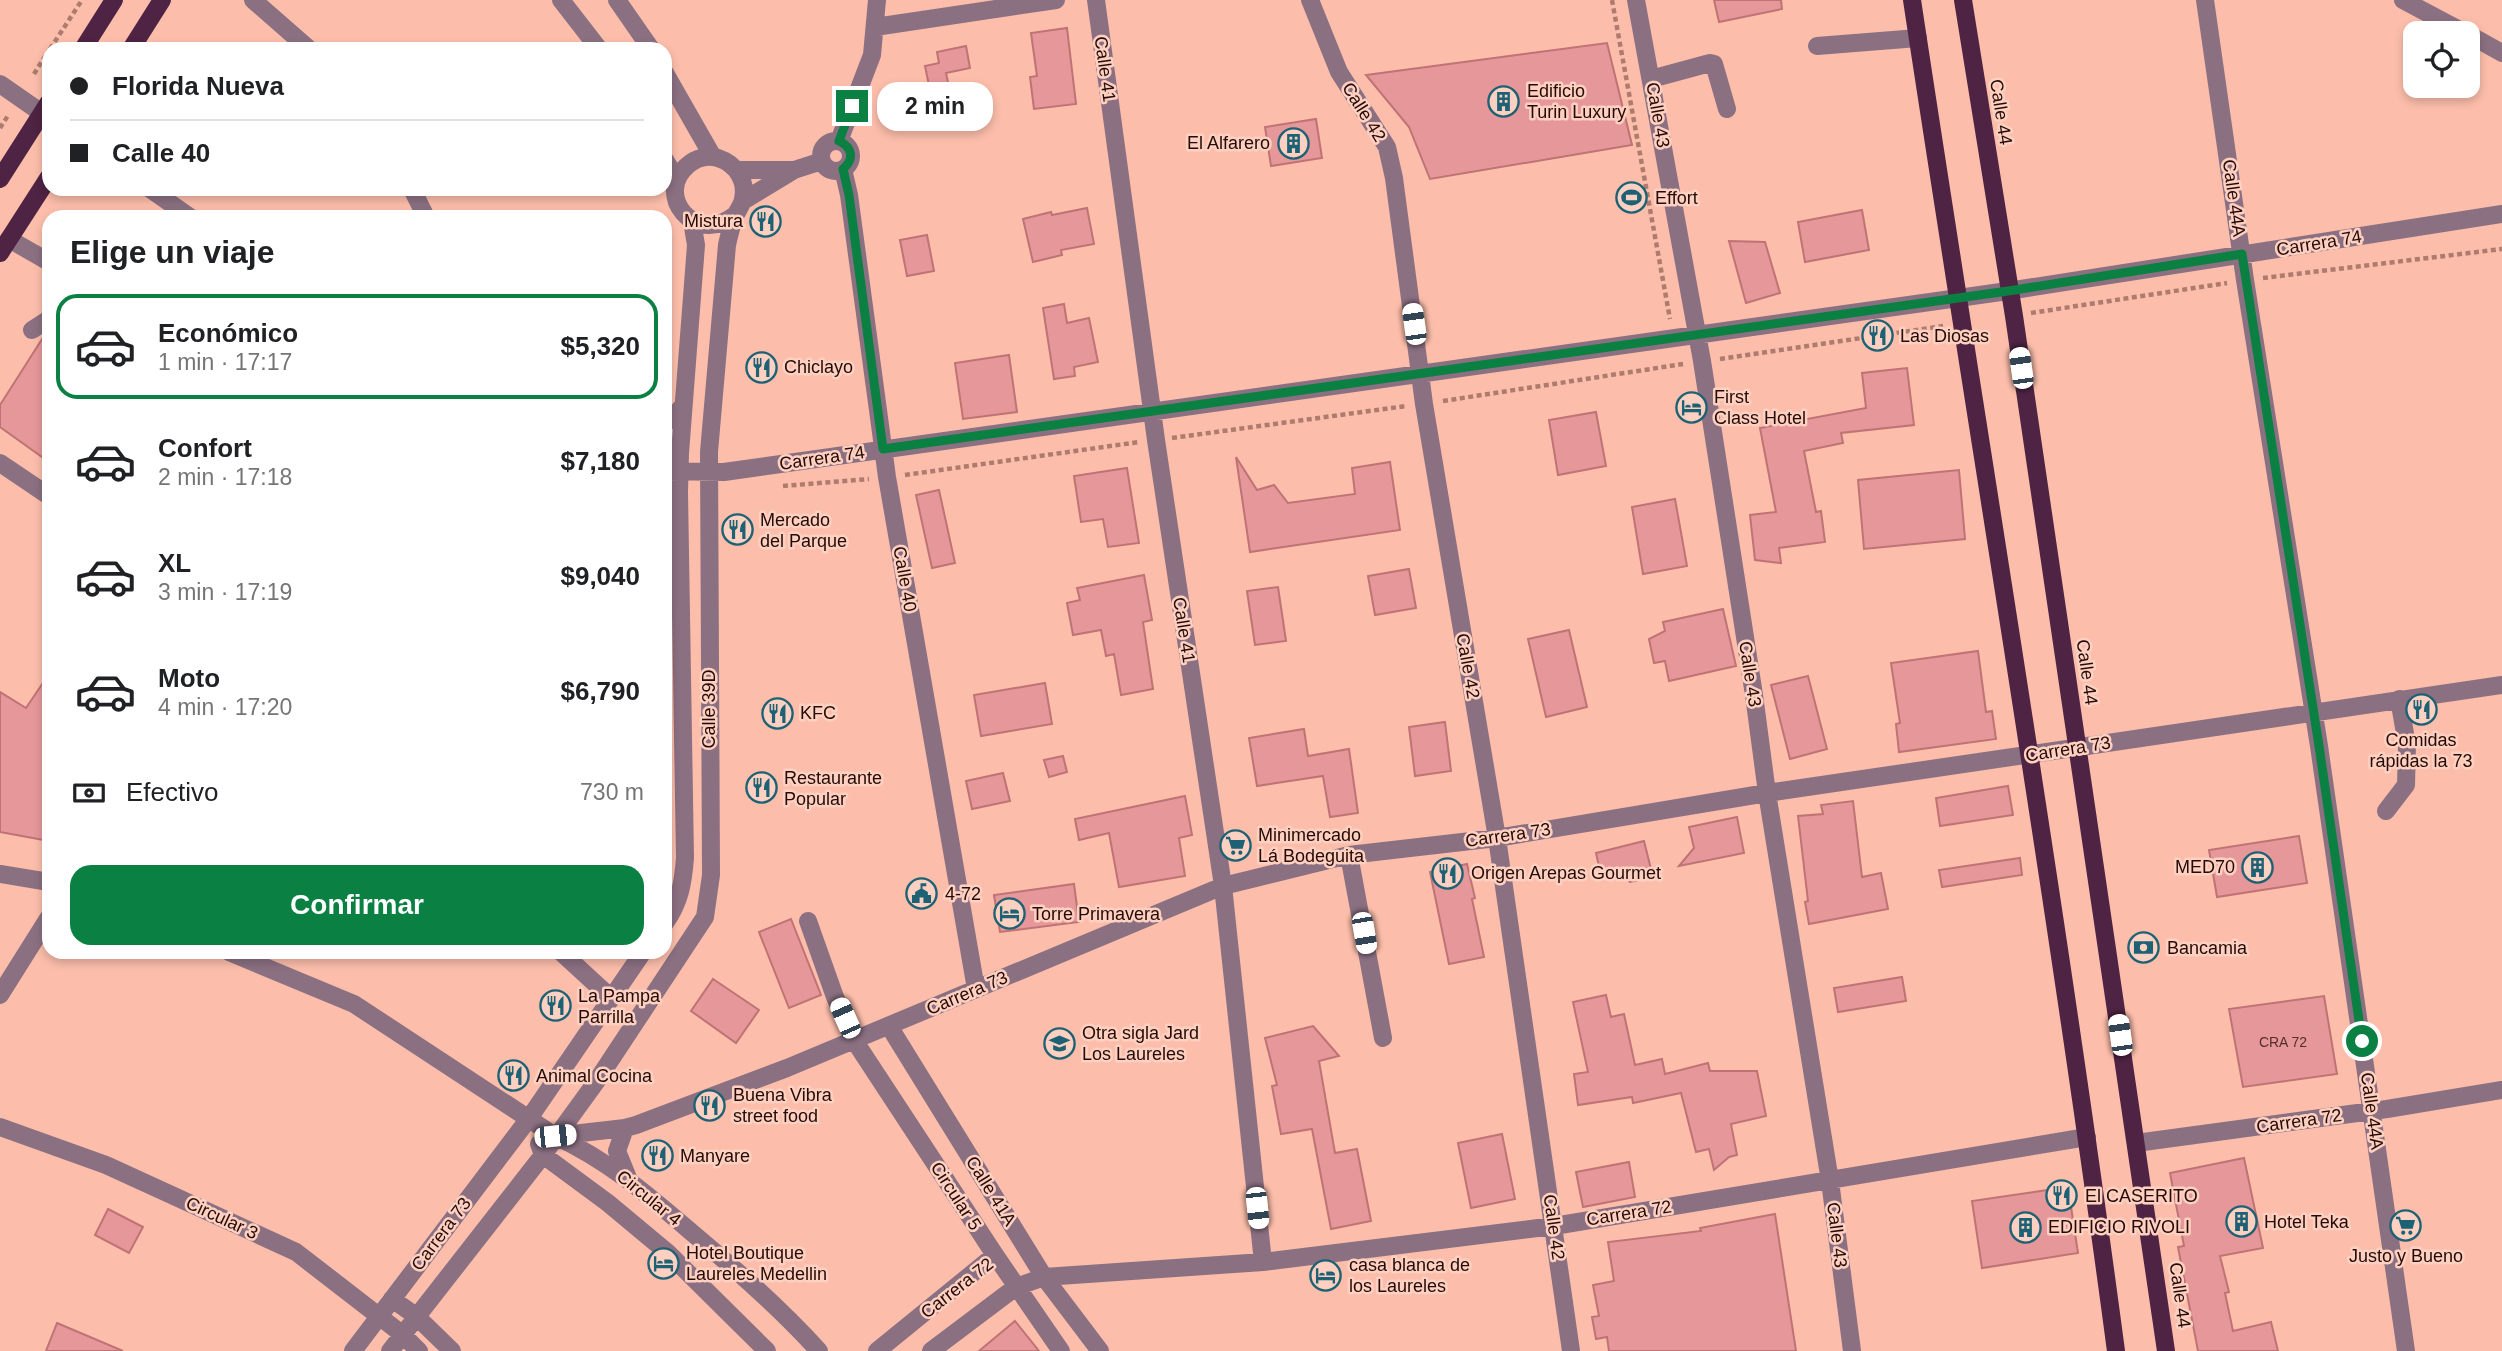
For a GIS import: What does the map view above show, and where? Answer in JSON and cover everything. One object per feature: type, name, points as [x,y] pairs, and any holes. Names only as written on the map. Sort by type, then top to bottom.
[{"type":"main road","points":[[87,42],[114,0]]},
{"type":"main road","points":[[135,42],[162,0]]},
{"type":"main road","points":[[1912,0],[1956,297],[2031,755],[2116,1351]]},
{"type":"main road","name":"Calle 44","points":[[1963,0],[2014,316],[2166,1351]]},
{"type":"main road","points":[[0,178],[42,118]]},
{"type":"main road","points":[[5,246],[42,188]]},
{"type":"street","points":[[253,0],[301,42]]},
{"type":"street","points":[[561,0],[594,42]]},
{"type":"street","points":[[617,0],[645,42]]},
{"type":"street","points":[[839,141],[872,55],[877,0]]},
{"type":"street","points":[[875,27],[1056,0]]},
{"type":"street","name":"Calle 41","points":[[1096,0],[1156,440],[1223,886],[1263,1262]]},
{"type":"street","name":"Calle 42","points":[[1310,0],[1339,72],[1387,147],[1394,178],[1424,404],[1497,838],[1571,1351]]},
{"type":"street","name":"Calle 43","points":[[1636,0],[1702,361],[1767,793],[1830,1181],[1852,1351]]},
{"type":"street","name":"Calle 44A","points":[[2205,0],[2245,280],[2314,711],[2406,1351]]},
{"type":"street","points":[[2403,0],[2442,21]]},
{"type":"street","points":[[1817,46],[1918,38]]},
{"type":"street","points":[[2480,41],[2502,53]]},
{"type":"street","points":[[1651,79],[1714,64],[1727,109]]},
{"type":"street","points":[[0,84],[42,108]]},
{"type":"street","points":[[672,85],[713,157]]},
{"type":"street","points":[[839,141],[846,144],[851,154],[849,163],[843,169],[832,170],[822,161],[821,154],[824,146],[839,141]]},
{"type":"street","points":[[739,208],[744,185],[737,170],[727,161],[713,157],[701,158],[682,170],[675,192],[683,214],[692,222],[714,226],[726,222],[739,208],[794,170],[822,161]]},
{"type":"street","name":"Calle 40","points":[[843,169],[851,209],[887,477],[976,989]]},
{"type":"street","points":[[737,170],[794,170]]},
{"type":"street","points":[[672,172],[677,180]]},
{"type":"street","points":[[160,196],[180,210]]},
{"type":"street","name":"Calle 39D","points":[[543,1155],[596,1082],[705,917],[711,875],[708,473],[727,245],[739,208]]},
{"type":"street","name":"Carrera 74","points":[[672,472],[708,473],[2008,291],[2502,214]]},
{"type":"street","name":"Calle 39D","points":[[672,914],[682,892],[685,858],[672,472],[683,406],[696,245],[692,222]]},
{"type":"street","points":[[5,246],[42,259]]},
{"type":"street","points":[[32,330],[42,324]]},
{"type":"street","points":[[672,418],[683,406]]},
{"type":"street","points":[[0,463],[42,491]]},
{"type":"street","name":"Carrera 73","points":[[555,1136],[625,1128],[787,1068],[1223,886],[1349,855],[1497,838],[1767,793],[2502,685]]},
{"type":"street","points":[[2386,811],[2406,785],[2407,745],[2399,699]]},
{"type":"street","points":[[1349,855],[1384,1038]]},
{"type":"street","points":[[0,874],[42,882]]},
{"type":"street","name":"Circular 5","points":[[808,922],[854,1040],[1061,1351]]},
{"type":"street","points":[[0,995],[42,928]]},
{"type":"street","name":"Circular 4","points":[[246,959],[354,1004],[530,1117],[555,1136],[628,1178],[778,1307],[819,1351]]},
{"type":"street","points":[[569,959],[610,997]]},
{"type":"street","points":[[543,1155],[530,1117],[638,959]]},
{"type":"street","name":"Calle 41A","points":[[889,1026],[1044,1277],[1100,1351]]},
{"type":"street","name":"Carrera 72","points":[[2136,1143],[2372,1111],[2502,1090]]},
{"type":"street","name":"Carrera 73","points":[[353,1351],[530,1117]]},
{"type":"street","name":"Circular 3","points":[[0,1126],[106,1165],[296,1252],[419,1351]]},
{"type":"street","points":[[625,1128],[617,1151],[628,1178]]},
{"type":"street","name":"Carrera 72","points":[[931,1351],[1016,1287],[1044,1277],[1263,1262],[1554,1226],[2087,1137]]},
{"type":"street","name":"Carrera 73","points":[[390,1351],[543,1155]]},
{"type":"street","name":"Circular 4","points":[[543,1155],[608,1203],[668,1253],[767,1351]]},
{"type":"street","name":"Carrera 72","points":[[877,1351],[995,1255],[1044,1277]]},
{"type":"street","points":[[392,1299],[416,1316],[452,1351]]},
{"type":"path","points":[[54,42],[82,0]]},
{"type":"path","points":[[1612,0],[1673,337]]},
{"type":"path","points":[[34,74],[42,61]]},
{"type":"path","points":[[0,128],[9,113]]},
{"type":"path","points":[[2036,312],[2245,280],[2502,249]]},
{"type":"path","points":[[778,487],[887,477],[1424,404],[1949,325]]},
{"type":"building","points":[[1714,0],[1781,0],[1782,9],[1719,22]]},
{"type":"building","points":[[1067,28],[1076,104],[1034,109],[1030,77],[1037,76],[1031,33]]},
{"type":"building","name":"Edificio Turin Luxury","points":[[1607,43],[1632,145],[1430,179],[1409,127],[1366,75]]},
{"type":"building","points":[[966,46],[970,68],[946,73],[952,101],[933,105],[925,66],[939,63],[937,52]]},
{"type":"building","name":"El Alfarero","points":[[1316,119],[1322,158],[1271,166],[1265,127]]},
{"type":"building","points":[[1087,208],[1094,244],[1061,250],[1062,255],[1033,262],[1023,219],[1051,212],[1052,215]]},
{"type":"building","points":[[1862,210],[1869,250],[1805,262],[1798,222]]},
{"type":"building","points":[[927,235],[934,271],[907,276],[900,240]]},
{"type":"building","points":[[1729,241],[1765,242],[1780,293],[1746,303]]},
{"type":"building","points":[[1064,304],[1067,323],[1089,318],[1098,362],[1074,367],[1075,376],[1054,379],[1043,308]]},
{"type":"building","points":[[42,339],[42,457],[0,427],[0,405]]},
{"type":"building","points":[[1009,355],[1017,412],[963,419],[955,363]]},
{"type":"building","points":[[1907,368],[1914,425],[1841,433],[1843,443],[1804,451],[1816,512],[1821,511],[1825,542],[1779,548],[1781,563],[1755,560],[1750,515],[1776,512],[1760,428],[1866,408],[1862,373]]},
{"type":"building","points":[[1596,412],[1606,466],[1558,475],[1549,420]]},
{"type":"building","points":[[1236,457],[1257,490],[1274,485],[1288,503],[1355,494],[1352,468],[1390,462],[1400,530],[1250,552]]},
{"type":"building","points":[[1127,468],[1139,543],[1108,547],[1103,519],[1081,522],[1074,476]]},
{"type":"building","points":[[1959,470],[1965,539],[1864,549],[1858,480]]},
{"type":"building","points":[[939,490],[955,563],[932,568],[916,495]]},
{"type":"building","points":[[1675,499],[1687,566],[1643,574],[1632,507]]},
{"type":"building","points":[[1409,569],[1416,608],[1375,615],[1368,576]]},
{"type":"building","points":[[1144,575],[1152,620],[1143,622],[1153,689],[1121,695],[1114,654],[1106,656],[1101,630],[1073,635],[1067,603],[1080,600],[1077,588]]},
{"type":"building","points":[[1278,587],[1286,641],[1255,645],[1247,591]]},
{"type":"building","points":[[1723,609],[1736,666],[1669,681],[1665,661],[1654,663],[1649,639],[1665,631],[1663,622]]},
{"type":"building","points":[[1569,630],[1587,707],[1546,717],[1528,639]]},
{"type":"building","points":[[1978,651],[1986,712],[1992,711],[1996,739],[1899,752],[1896,724],[1900,723],[1891,663]]},
{"type":"building","points":[[1808,676],[1827,749],[1790,759],[1771,685]]},
{"type":"building","points":[[1045,683],[1052,724],[981,736],[974,695]]},
{"type":"building","points":[[42,684],[42,840],[0,832],[0,692],[26,708]]},
{"type":"building","points":[[1445,722],[1451,771],[1415,776],[1409,727]]},
{"type":"building","points":[[1304,729],[1308,756],[1349,749],[1358,813],[1330,817],[1323,776],[1257,786],[1249,738]]},
{"type":"building","points":[[1063,756],[1067,772],[1049,777],[1044,760]]},
{"type":"building","points":[[1003,773],[1010,801],[972,809],[966,781]]},
{"type":"building","points":[[2008,786],[2013,815],[1940,826],[1936,798]]},
{"type":"building","points":[[1185,796],[1192,835],[1179,838],[1185,876],[1119,887],[1109,833],[1079,840],[1075,819]]},
{"type":"building","points":[[1853,801],[1862,877],[1881,873],[1888,909],[1809,924],[1798,816],[1823,814],[1821,805]]},
{"type":"building","points":[[1737,817],[1744,853],[1679,866],[1694,848],[1689,827]]},
{"type":"building","name":"MED70","points":[[2299,836],[2307,883],[2217,897],[2209,850]]},
{"type":"building","points":[[1644,841],[1653,877],[1630,882],[1617,871],[1601,875],[1596,853]]},
{"type":"building","points":[[2020,858],[2022,875],[1942,887],[1939,870]]},
{"type":"building","points":[[1467,864],[1484,957],[1449,964],[1430,872]]},
{"type":"building","points":[[1074,884],[1079,922],[1000,932],[994,895]]},
{"type":"building","points":[[791,919],[821,995],[789,1008],[759,932]]},
{"type":"building","points":[[1902,977],[1906,1001],[1838,1012],[1834,988]]},
{"type":"building","points":[[713,979],[759,1010],[736,1043],[691,1011]]},
{"type":"building","points":[[1606,995],[1611,1017],[1624,1014],[1635,1065],[1662,1059],[1665,1074],[1708,1063],[1710,1071],[1757,1071],[1766,1116],[1731,1124],[1737,1155],[1729,1157],[1714,1170],[1709,1149],[1696,1152],[1681,1093],[1633,1103],[1632,1097],[1578,1105],[1574,1074],[1588,1072],[1573,1002]]},
{"type":"building","points":[[2324,996],[2337,1074],[2243,1087],[2229,1009]]},
{"type":"building","points":[[1313,1026],[1339,1056],[1319,1061],[1335,1153],[1357,1149],[1371,1221],[1331,1229],[1312,1129],[1281,1134],[1272,1086],[1277,1085],[1265,1038]]},
{"type":"building","points":[[1502,1134],[1515,1199],[1471,1208],[1458,1143]]},
{"type":"building","points":[[2244,1158],[2263,1248],[2220,1256],[2229,1292],[2225,1293],[2233,1331],[2271,1322],[2278,1351],[2198,1351],[2178,1247],[2184,1246],[2170,1173]]},
{"type":"building","points":[[1629,1162],[1635,1197],[1583,1207],[1576,1172]]},
{"type":"building","name":"EDIFICIO RIVOLI","points":[[2068,1187],[2078,1253],[1982,1268],[1972,1201]]},
{"type":"building","points":[[108,1209],[143,1227],[129,1253],[95,1235]]},
{"type":"building","points":[[1775,1214],[1796,1351],[1609,1351],[1607,1337],[1596,1339],[1592,1317],[1599,1316],[1593,1285],[1614,1281],[1608,1242],[1701,1231],[1700,1228]]},
{"type":"building","points":[[1015,1321],[1039,1351],[979,1351]]},
{"type":"building","points":[[57,1323],[123,1351],[46,1351]]},
{"type":"place","name":"Edificio Turin Luxury","points":[[1504,101]]},
{"type":"place","name":"El Alfarero","points":[[1293,143]]},
{"type":"place","name":"Effort","points":[[1632,198]]},
{"type":"place","name":"Mistura","points":[[766,221]]},
{"type":"place","name":"Las Diosas","points":[[1877,336]]},
{"type":"place","name":"Chiclayo","points":[[761,367]]},
{"type":"place","name":"First Class Hotel","points":[[1691,407]]},
{"type":"place","name":"Mercado del Parque","points":[[737,530]]},
{"type":"place","name":"Comidas rápidas la 73","points":[[2421,709]]},
{"type":"place","name":"KFC","points":[[777,713]]},
{"type":"place","name":"Restaurante Popular","points":[[761,788]]},
{"type":"place","name":"Minimercado Lá Bodeguita","points":[[1235,845]]},
{"type":"place","name":"MED70","points":[[2258,867]]},
{"type":"place","name":"Origen Arepas Gourmet","points":[[1448,873]]},
{"type":"place","name":"4-72","points":[[922,894]]},
{"type":"place","name":"Torre Primavera","points":[[1009,914]]},
{"type":"place","name":"Bancamia","points":[[2144,948]]},
{"type":"place","name":"La Pampa Parrilla","points":[[555,1006]]},
{"type":"place","name":"Otra sigla Jard Los Laureles","points":[[1059,1043]]},
{"type":"place","name":"Animal Cocina","points":[[513,1076]]},
{"type":"place","name":"Buena Vibra street food","points":[[710,1105]]},
{"type":"place","name":"Manyare","points":[[657,1156]]},
{"type":"place","name":"El CASERITO","points":[[2062,1196]]},
{"type":"place","name":"Hotel Teka","points":[[2241,1222]]},
{"type":"place","name":"Justo y Bueno","points":[[2406,1225]]},
{"type":"place","name":"EDIFICIO RIVOLI","points":[[2025,1227]]},
{"type":"place","name":"Hotel Boutique Laureles Medellin","points":[[663,1263]]},
{"type":"place","name":"casa blanca de los Laureles","points":[[1326,1275]]},
{"type":"route","points":[[852,106],[839,141],[846,144],[851,154],[849,163],[843,169],[849,195],[883,449],[2008,291],[2242,254],[2362,1041]]}]
